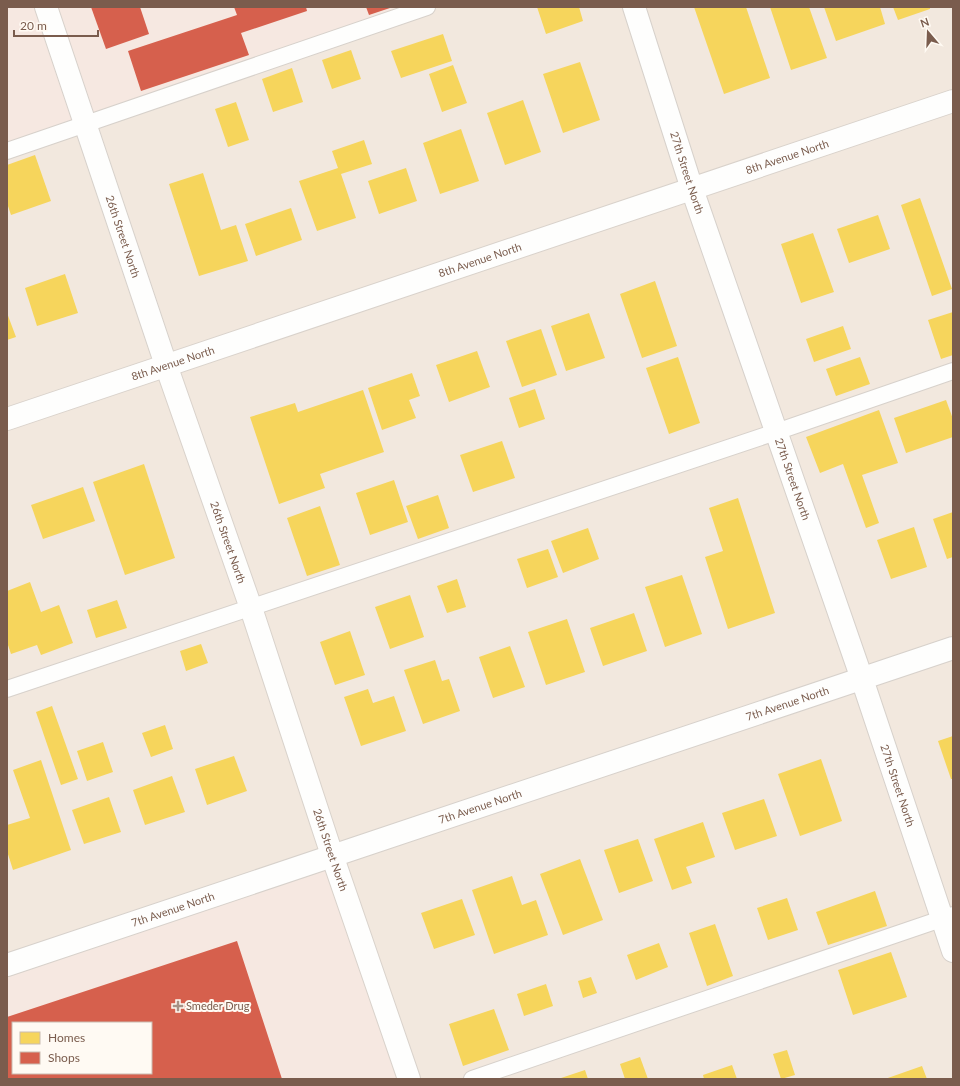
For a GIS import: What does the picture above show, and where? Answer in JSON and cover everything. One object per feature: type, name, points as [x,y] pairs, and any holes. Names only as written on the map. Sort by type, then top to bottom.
[{"type":"street","name":"26th Street North","points":[[46,7],[166,365],[251,608],[332,855],[409,1079]]},
{"type":"street","name":"27th Street North","points":[[634,7],[692,189],[862,679],[948,917],[953,951]]},
{"type":"street","name":"8th Avenue North","points":[[7,419],[953,101]]},
{"type":"street","name":"7th Avenue North","points":[[7,965],[953,648]]},
{"type":"lane","points":[[7,151],[427,7]]},
{"type":"lane","points":[[7,689],[776,432],[953,371]]},
{"type":"lane","points":[[472,1079],[948,917]]},
{"type":"shaded area","points":[[7,7],[427,7],[7,151]]},
{"type":"shaded area","points":[[427,7],[953,7],[953,1079],[408,1079],[7,965],[7,151]]},
{"type":"shaded area","points":[[332,855],[408,1079],[7,1079],[7,965]]},
{"type":"building: Homes","points":[[537,7],[579,7],[583,21],[546,34]]},
{"type":"building: Homes","points":[[694,7],[746,7],[770,78],[724,94]]},
{"type":"building: Homes","points":[[770,7],[809,7],[827,58],[791,70]]},
{"type":"building: Homes","points":[[824,7],[880,7],[885,24],[836,41]]},
{"type":"building: Homes","points":[[893,7],[930,7],[930,9],[898,20]]},
{"type":"building: Homes","points":[[443,34],[452,61],[401,78],[391,51]]},
{"type":"building: Homes","points":[[351,50],[361,79],[332,89],[322,60]]},
{"type":"building: Homes","points":[[580,62],[600,120],[563,133],[543,74]]},
{"type":"building: Homes","points":[[453,65],[467,103],[442,112],[429,74]]},
{"type":"building: Homes","points":[[292,68],[303,102],[273,112],[262,79]]},
{"type":"building: Homes","points":[[523,100],[541,152],[505,165],[487,113]]},
{"type":"building: Homes","points":[[236,102],[249,140],[228,147],[215,109]]},
{"type":"building: Homes","points":[[461,129],[479,181],[440,194],[423,143]]},
{"type":"building: Homes","points":[[364,140],[372,164],[341,174],[356,218],[317,231],[299,181],[338,168],[332,151]]},
{"type":"building: Homes","points":[[35,155],[51,201],[11,215],[7,203],[7,165]]},
{"type":"building: Homes","points":[[406,168],[417,201],[379,214],[368,181]]},
{"type":"building: Homes","points":[[203,173],[221,230],[236,225],[248,261],[199,276],[169,184]]},
{"type":"building: Homes","points":[[920,198],[952,289],[932,296],[901,205]]},
{"type":"building: Homes","points":[[291,208],[302,240],[256,256],[245,224]]},
{"type":"building: Homes","points":[[878,215],[890,249],[849,263],[837,229]]},
{"type":"building: Homes","points":[[813,233],[834,292],[801,303],[781,244]]},
{"type":"building: Homes","points":[[65,274],[78,313],[37,326],[25,288]]},
{"type":"building: Homes","points":[[655,281],[677,346],[642,358],[620,294]]},
{"type":"building: Homes","points":[[953,312],[953,355],[941,359],[928,320]]},
{"type":"building: Homes","points":[[7,313],[16,337],[7,340]]},
{"type":"building: Homes","points":[[589,313],[605,358],[566,371],[551,326]]},
{"type":"building: Homes","points":[[843,326],[851,349],[814,362],[806,339]]},
{"type":"building: Homes","points":[[541,329],[557,375],[522,387],[506,341]]},
{"type":"building: Homes","points":[[477,351],[490,387],[449,402],[436,365]]},
{"type":"building: Homes","points":[[678,357],[700,423],[669,434],[646,368]]},
{"type":"building: Homes","points":[[860,357],[870,384],[836,396],[826,369]]},
{"type":"building: Homes","points":[[412,373],[420,396],[409,400],[416,418],[382,430],[368,388]]},
{"type":"building: Homes","points":[[535,389],[545,419],[519,428],[509,398]]},
{"type":"building: Homes","points":[[363,390],[384,452],[320,474],[325,488],[279,504],[250,417],[295,403],[298,412]]},
{"type":"building: Homes","points":[[946,400],[953,419],[953,437],[906,453],[894,418]]},
{"type":"building: Homes","points":[[879,410],[898,463],[862,475],[879,523],[866,528],[843,464],[820,473],[806,437]]},
{"type":"building: Homes","points":[[502,441],[515,478],[473,492],[460,455]]},
{"type":"building: Homes","points":[[144,464],[175,558],[125,575],[93,482]]},
{"type":"building: Homes","points":[[394,480],[408,522],[370,535],[356,493]]},
{"type":"building: Homes","points":[[83,487],[95,521],[43,539],[31,505]]},
{"type":"building: Homes","points":[[438,495],[449,528],[418,539],[406,506]]},
{"type":"building: Homes","points":[[738,498],[775,613],[728,629],[705,557],[723,551],[709,508]]},
{"type":"building: Homes","points":[[320,506],[340,565],[307,576],[287,518]]},
{"type":"building: Homes","points":[[953,512],[953,557],[947,559],[933,519]]},
{"type":"building: Homes","points":[[914,527],[927,567],[891,579],[877,540]]},
{"type":"building: Homes","points":[[588,528],[599,559],[563,573],[551,541]]},
{"type":"building: Homes","points":[[548,549],[558,577],[527,588],[517,559]]},
{"type":"building: Homes","points":[[682,575],[702,634],[665,647],[645,587]]},
{"type":"building: Homes","points":[[457,579],[466,607],[447,613],[437,586]]},
{"type":"building: Homes","points":[[30,582],[41,612],[59,605],[73,643],[41,655],[37,645],[11,654],[7,642],[7,591]]},
{"type":"building: Homes","points":[[410,595],[424,637],[390,649],[375,607]]},
{"type":"building: Homes","points":[[117,600],[127,628],[96,638],[87,610]]},
{"type":"building: Homes","points":[[634,613],[647,651],[603,666],[590,628]]},
{"type":"building: Homes","points":[[567,619],[585,672],[546,685],[528,632]]},
{"type":"building: Homes","points":[[350,631],[365,675],[335,685],[320,642]]},
{"type":"building: Homes","points":[[201,644],[208,663],[186,671],[180,651]]},
{"type":"building: Homes","points":[[510,646],[525,687],[493,698],[479,657]]},
{"type":"building: Homes","points":[[435,660],[442,681],[449,679],[460,711],[423,724],[404,670]]},
{"type":"building: Homes","points":[[368,689],[373,703],[394,696],[406,731],[361,746],[344,697]]},
{"type":"building: Homes","points":[[52,706],[78,779],[61,785],[36,712]]},
{"type":"building: Homes","points":[[165,725],[173,749],[151,757],[142,733]]},
{"type":"building: Homes","points":[[953,736],[953,779],[951,779],[938,741]]},
{"type":"building: Homes","points":[[103,742],[113,772],[87,781],[77,751]]},
{"type":"building: Homes","points":[[234,756],[247,791],[207,805],[195,769]]},
{"type":"building: Homes","points":[[821,759],[842,821],[800,836],[778,774]]},
{"type":"building: Homes","points":[[41,760],[71,850],[13,870],[7,851],[7,825],[30,818],[13,770]]},
{"type":"building: Homes","points":[[172,776],[185,812],[145,825],[133,790]]},
{"type":"building: Homes","points":[[109,797],[121,832],[84,844],[72,810]]},
{"type":"building: Homes","points":[[764,799],[777,836],[735,850],[722,813]]},
{"type":"building: Homes","points":[[703,822],[715,857],[686,867],[692,883],[672,890],[654,839]]},
{"type":"building: Homes","points":[[638,839],[653,881],[619,893],[604,850]]},
{"type":"building: Homes","points":[[580,859],[603,920],[563,935],[540,874]]},
{"type":"building: Homes","points":[[512,876],[522,905],[536,900],[548,935],[494,954],[472,890]]},
{"type":"building: Homes","points":[[875,891],[887,926],[828,945],[816,912]]},
{"type":"building: Homes","points":[[787,898],[798,930],[768,940],[757,908]]},
{"type":"building: Homes","points":[[462,899],[475,935],[434,949],[421,913]]},
{"type":"building: Homes","points":[[715,924],[733,976],[707,986],[689,933]]},
{"type":"building: Homes","points":[[659,943],[668,967],[636,980],[627,955]]},
{"type":"building: Homes","points":[[891,952],[907,997],[853,1015],[838,970]]},
{"type":"building: Homes","points":[[591,977],[597,993],[583,998],[578,981]]},
{"type":"building: Homes","points":[[546,984],[553,1006],[524,1016],[517,994]]},
{"type":"building: Homes","points":[[494,1009],[509,1050],[463,1066],[449,1024]]},
{"type":"building: Homes","points":[[787,1050],[795,1075],[781,1079],[773,1054]]},
{"type":"building: Homes","points":[[640,1057],[648,1079],[625,1079],[620,1064]]},
{"type":"building: Homes","points":[[732,1065],[737,1079],[704,1079],[703,1075]]},
{"type":"building: Homes","points":[[922,1066],[927,1079],[885,1079]]},
{"type":"building: Homes","points":[[585,1070],[588,1079],[558,1079]]},
{"type":"building: Shops","points":[[91,7],[140,7],[149,34],[106,49]]},
{"type":"building: Shops","points":[[234,7],[306,7],[307,11],[241,33],[249,55],[141,91],[128,51],[237,15]]},
{"type":"building: Shops","points":[[366,7],[393,7],[369,15]]},
{"type":"building: Shops","name":"Smeder Drug","points":[[237,941],[282,1079],[7,1079],[7,1017]]},
{"type":"place","name":"Smeder Drug","points":[[178,1006]]}]
